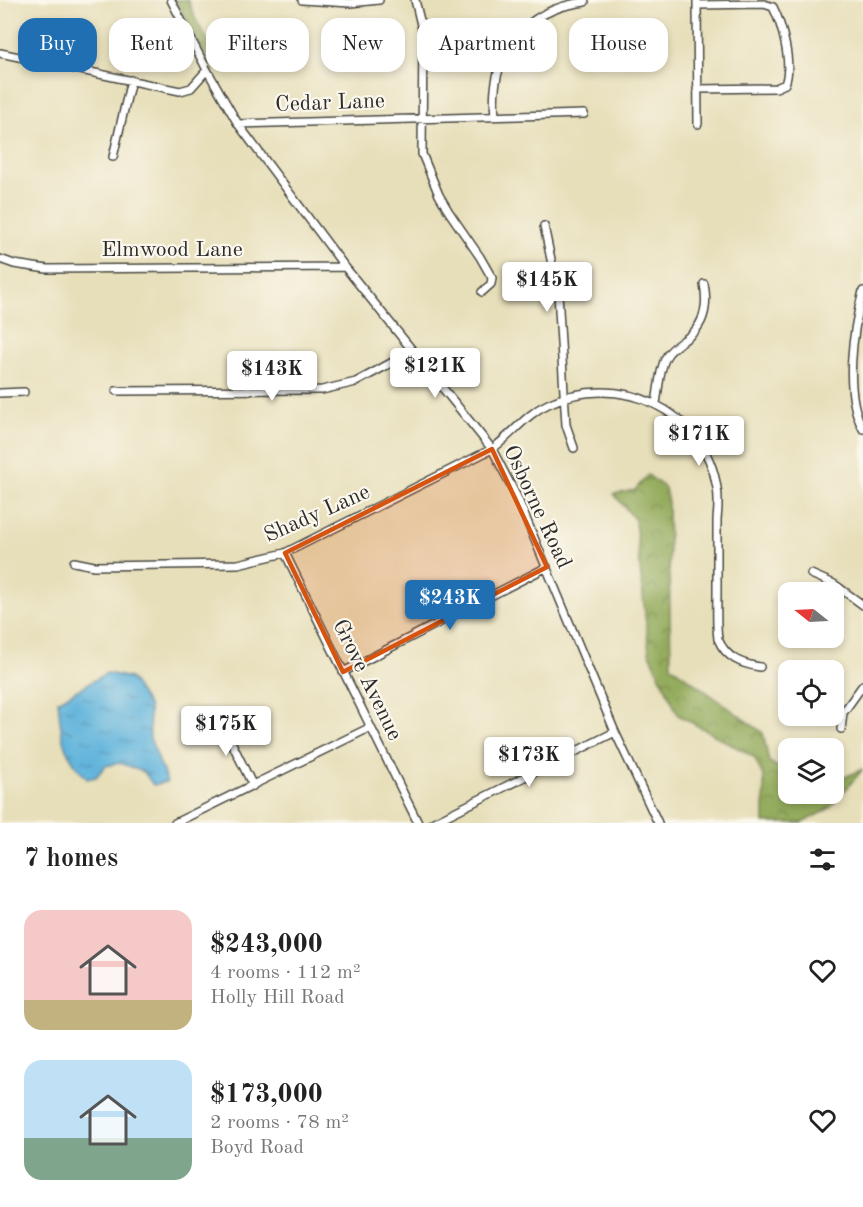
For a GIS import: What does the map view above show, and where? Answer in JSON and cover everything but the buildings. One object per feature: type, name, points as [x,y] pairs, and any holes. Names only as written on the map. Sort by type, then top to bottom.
[{"type":"street","name":"Osborne Road","points":[[171,0],[206,68]]},
{"type":"street","points":[[302,0],[350,3],[378,0]]},
{"type":"street","points":[[415,0],[423,33],[423,154],[439,195],[492,278],[491,284],[482,292]]},
{"type":"street","points":[[495,116],[496,76],[513,41],[528,25],[545,14],[563,6],[585,2]]},
{"type":"street","points":[[698,89],[776,88],[785,84],[786,47],[770,2],[697,2],[698,124]]},
{"type":"street","points":[[0,53],[180,91],[191,88],[206,71]]},
{"type":"street","name":"Osborne Road","points":[[208,72],[238,124],[345,267],[492,450],[517,497],[615,732],[658,823]]},
{"type":"street","points":[[113,158],[131,80]]},
{"type":"street","name":"Cedar Lane","points":[[238,124],[584,114]]},
{"type":"street","points":[[544,226],[558,293],[563,397],[566,425],[574,448]]},
{"type":"street","name":"Elmwood Lane","points":[[0,259],[14,264],[47,269],[345,267]]},
{"type":"street","points":[[656,403],[662,366],[666,358],[675,346],[695,331],[703,317],[706,297],[704,284]]},
{"type":"street","points":[[863,291],[853,335],[851,358],[854,399],[863,429]]},
{"type":"street","points":[[116,391],[322,390],[356,382],[413,351]]},
{"type":"street","points":[[0,393],[24,392]]},
{"type":"street","points":[[563,397],[601,392],[621,393],[656,403],[681,421],[692,433],[711,462],[718,492],[718,639],[727,654],[739,662],[760,666]]},
{"type":"street","name":"Shady Lane","points":[[74,562],[94,566],[237,564],[285,553],[492,450],[506,440],[530,415],[563,397]]},
{"type":"street","name":"Grove Avenue","points":[[285,553],[418,823]]},
{"type":"street","points":[[343,672],[547,567]]},
{"type":"street","points":[[811,574],[834,584],[863,605]]},
{"type":"street","points":[[841,729],[843,712],[863,685]]},
{"type":"street","points":[[219,717],[253,786]]},
{"type":"street","points":[[175,823],[371,727]]},
{"type":"street","points":[[432,823],[615,732]]},
{"type":"highlighted area","points":[[492,449],[547,567],[343,672],[285,553]]},
{"type":"green space","points":[[176,0],[188,0],[206,37],[206,57],[194,34],[194,18],[186,18]]},
{"type":"green space","points":[[648,475],[665,488],[668,503],[671,666],[763,733],[769,762],[778,767],[778,804],[833,804],[830,808],[802,823],[764,823],[764,778],[754,757],[678,715],[649,652],[635,520],[614,494],[635,490]]},
{"type":"green space","points":[[863,769],[844,791],[844,778]]},
{"type":"water","points":[[107,673],[130,678],[149,707],[150,738],[167,782],[153,785],[144,772],[120,763],[105,766],[96,777],[87,779],[67,751],[62,734],[58,701]]}]
